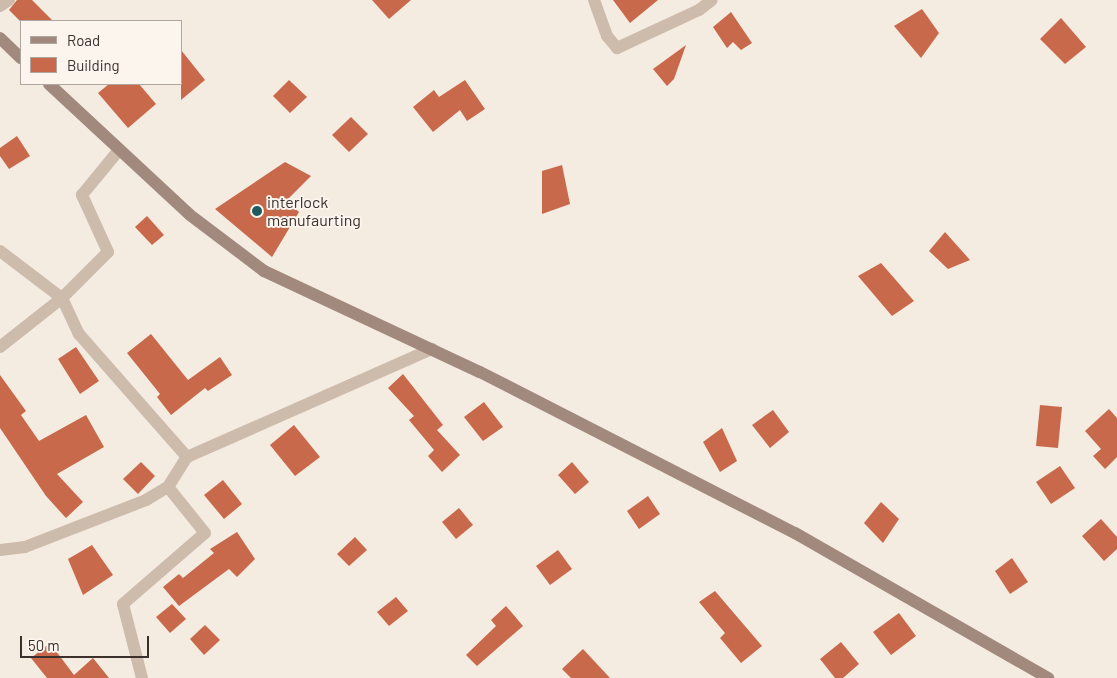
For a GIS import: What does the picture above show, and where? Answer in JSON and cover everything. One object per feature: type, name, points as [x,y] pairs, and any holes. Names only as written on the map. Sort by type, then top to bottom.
[{"type":"street","points":[[0,6],[9,0]]},
{"type":"street","points":[[594,0],[607,36],[616,48],[699,10],[712,0]]},
{"type":"street","points":[[0,38],[20,57]]},
{"type":"street","points":[[50,85],[190,215],[264,271],[432,349],[795,533],[1048,678]]},
{"type":"street","points":[[0,347],[62,298],[108,252],[82,195],[119,150]]},
{"type":"street","points":[[0,251],[62,298],[79,334],[187,457]]},
{"type":"street","points":[[0,550],[25,547],[90,524],[146,500],[168,487],[187,457],[432,349]]},
{"type":"street","points":[[142,678],[123,604],[205,532],[168,487]]},
{"type":"building","points":[[17,0],[32,0],[52,20],[20,21],[9,10]]},
{"type":"building","points":[[372,0],[411,0],[389,19]]},
{"type":"building","points":[[613,0],[658,0],[630,23]]},
{"type":"building","points":[[922,9],[939,33],[921,58],[894,26]]},
{"type":"building","points":[[731,12],[752,43],[741,50],[733,42],[727,48],[713,27]]},
{"type":"building","points":[[1061,18],[1086,47],[1065,64],[1040,39]]},
{"type":"building","points":[[686,45],[674,79],[667,86],[653,69]]},
{"type":"building","points":[[182,51],[205,80],[181,100],[182,85]]},
{"type":"building","points":[[289,80],[307,97],[290,113],[273,96]]},
{"type":"building","points":[[465,80],[485,109],[467,121],[460,110],[433,132],[413,107],[434,90],[439,97]]},
{"type":"building","points":[[108,85],[140,85],[156,104],[128,128],[98,93]]},
{"type":"building","points":[[351,117],[368,134],[349,152],[332,135]]},
{"type":"building","points":[[17,136],[30,156],[9,169],[0,156],[0,148]]},
{"type":"building","name":"interlock manufaurting","points":[[285,162],[311,176],[286,201],[299,212],[272,257],[215,209]]},
{"type":"building","points":[[562,165],[570,204],[542,214],[542,171]]},
{"type":"building","points":[[147,216],[164,235],[152,245],[135,227]]},
{"type":"building","points":[[945,232],[970,260],[948,269],[929,251]]},
{"type":"building","points":[[881,263],[914,301],[892,316],[858,276]]},
{"type":"building","points":[[151,334],[188,380],[220,357],[232,375],[208,391],[205,388],[171,415],[157,397],[160,394],[127,353]]},
{"type":"building","points":[[76,347],[99,381],[80,394],[58,359]]},
{"type":"building","points":[[403,374],[443,425],[437,430],[460,455],[442,472],[428,456],[434,450],[409,420],[414,416],[388,388]]},
{"type":"building","points":[[0,375],[26,411],[21,415],[39,441],[86,415],[104,447],[57,474],[83,502],[66,518],[46,496],[0,428]]},
{"type":"building","points":[[484,402],[503,427],[483,441],[464,417]]},
{"type":"building","points":[[1040,405],[1062,407],[1058,448],[1036,446]]},
{"type":"building","points":[[1109,409],[1117,418],[1117,457],[1105,469],[1093,456],[1101,449],[1085,431]]},
{"type":"building","points":[[773,410],[789,432],[770,448],[752,425]]},
{"type":"building","points":[[294,425],[320,457],[295,476],[270,445]]},
{"type":"building","points":[[722,428],[737,461],[720,472],[703,442]]},
{"type":"building","points":[[141,462],[155,476],[138,494],[123,479]]},
{"type":"building","points":[[572,462],[589,482],[575,494],[558,475]]},
{"type":"building","points":[[1060,466],[1075,488],[1051,504],[1036,482]]},
{"type":"building","points":[[223,480],[242,504],[224,519],[204,495]]},
{"type":"building","points":[[648,496],[660,514],[639,529],[627,511]]},
{"type":"building","points":[[881,502],[899,519],[883,543],[864,523]]},
{"type":"building","points":[[459,508],[473,525],[456,539],[442,522]]},
{"type":"building","points":[[1101,519],[1117,537],[1117,549],[1104,561],[1082,536]]},
{"type":"building","points":[[237,532],[255,559],[237,577],[229,569],[179,606],[163,587],[179,574],[183,578],[214,553],[210,549]]},
{"type":"building","points":[[355,537],[367,550],[349,566],[337,554]]},
{"type":"building","points":[[92,545],[113,575],[83,595],[68,559]]},
{"type":"building","points":[[558,550],[572,569],[550,585],[536,566]]},
{"type":"building","points":[[1012,558],[1028,582],[1010,594],[995,571]]},
{"type":"building","points":[[715,591],[762,646],[741,663],[720,638],[725,633],[699,602]]},
{"type":"building","points":[[396,597],[408,611],[389,626],[377,612]]},
{"type":"building","points":[[172,604],[186,619],[170,633],[156,617]]},
{"type":"building","points":[[506,606],[523,626],[477,666],[466,655],[496,626],[491,620]]},
{"type":"building","points":[[899,613],[916,636],[891,655],[873,632]]},
{"type":"building","points":[[205,625],[220,640],[204,655],[190,639]]},
{"type":"building","points":[[841,642],[859,664],[843,678],[835,678],[820,659]]},
{"type":"building","points":[[50,643],[74,675],[93,658],[109,678],[47,678],[31,658]]},
{"type":"building","points":[[583,649],[610,678],[571,678],[562,669]]},
{"type":"place","name":"interlock manufaurting","points":[[257,211]]}]
